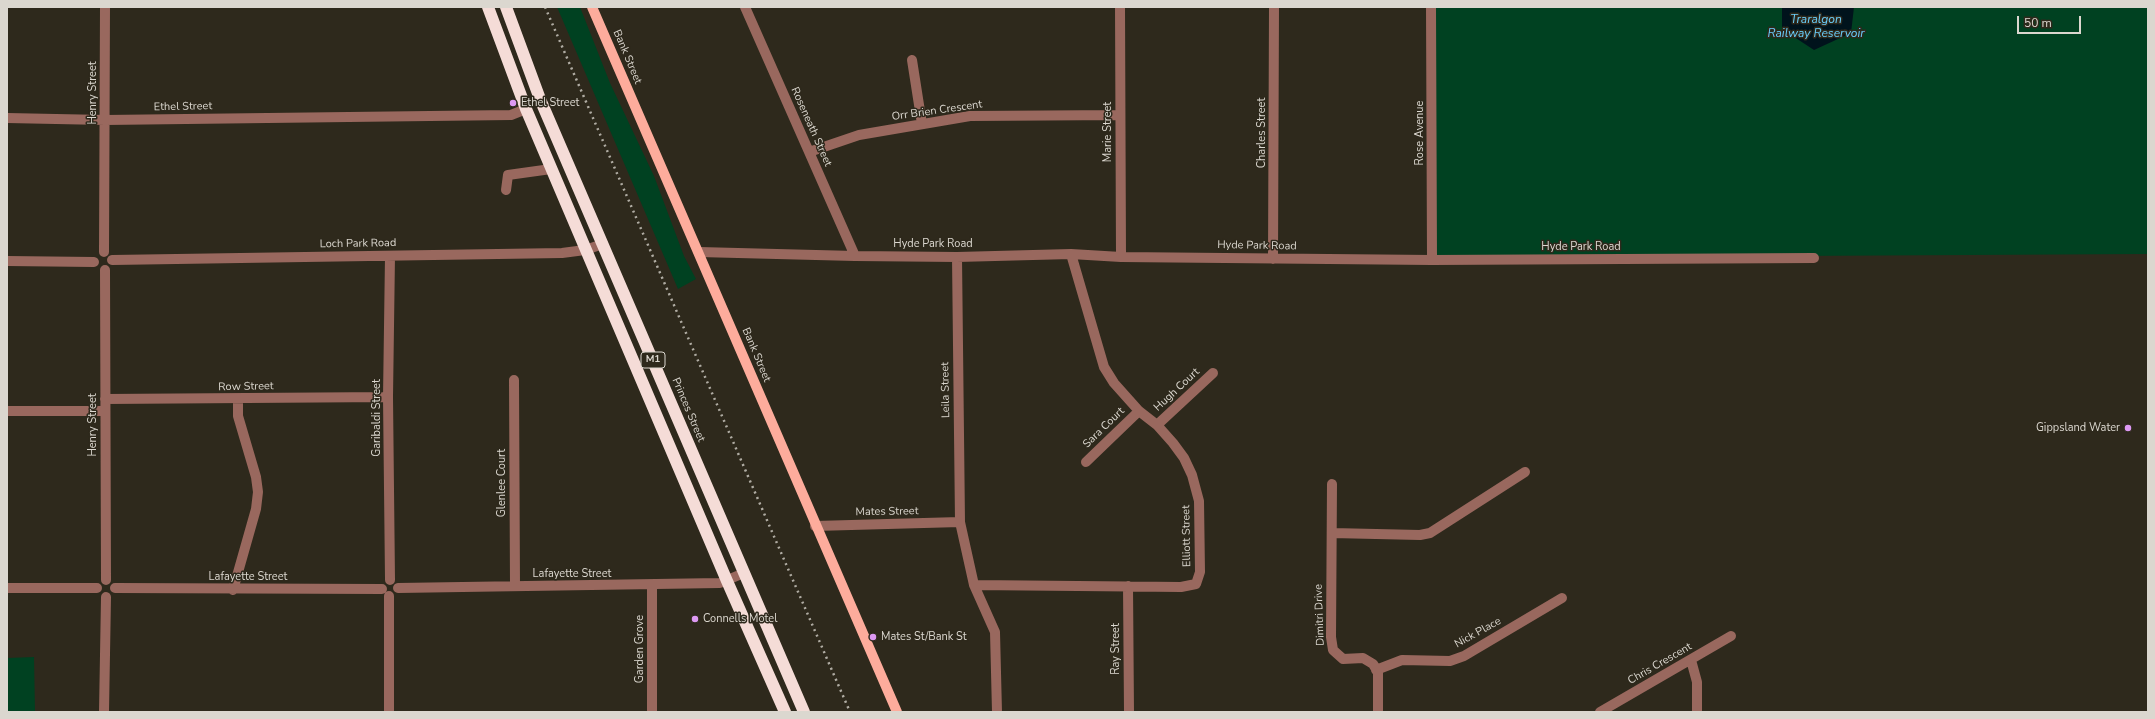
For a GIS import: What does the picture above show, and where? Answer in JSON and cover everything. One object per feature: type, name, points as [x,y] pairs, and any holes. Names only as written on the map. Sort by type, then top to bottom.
[{"type":"highway","name":"M1","points":[[488,7],[526,109],[551,169],[727,581],[785,712]]},
{"type":"highway","name":"Princes Street","points":[[506,7],[540,99],[804,712]]},
{"type":"main road","name":"Bank Street","points":[[592,7],[897,712]]},
{"type":"street","name":"Henry Street","points":[[104,252],[105,7]]},
{"type":"street","name":"Roseneath Street","points":[[745,7],[855,256]]},
{"type":"street","name":"Marie Street","points":[[1120,7],[1120,257]]},
{"type":"street","name":"Charles Street","points":[[1273,259],[1274,7]]},
{"type":"street","name":"Rose Avenue","points":[[1431,7],[1432,260]]},
{"type":"street","points":[[912,60],[922,124]]},
{"type":"street","name":"Ethel Street","points":[[7,118],[104,120],[511,115],[526,109]]},
{"type":"street","name":"Orr Brien Crescent","points":[[809,152],[859,135],[970,116],[1120,115]]},
{"type":"street","points":[[506,190],[508,176],[551,169]]},
{"type":"street","name":"Loch Park Road","points":[[112,260],[562,253],[586,250],[603,244]]},
{"type":"street","points":[[104,252],[109,254],[112,260],[111,266],[105,270],[99,269],[94,262],[96,256],[104,252]]},
{"type":"street","name":"Hyde Park Road","points":[[699,252],[855,256],[957,257],[1072,254],[1120,257],[1432,260],[1814,258]]},
{"type":"street","name":"Elliott Street","points":[[974,585],[1128,586],[1181,588],[1196,584],[1200,572],[1199,501],[1192,475],[1184,458],[1157,425],[1139,411],[1114,383],[1104,367],[1072,254]]},
{"type":"street","name":"Garibaldi Street","points":[[390,256],[388,397],[394,584]]},
{"type":"street","name":"Leila Street","points":[[957,257],[960,522],[974,585],[995,632],[997,712]]},
{"type":"street","points":[[7,261],[94,262]]},
{"type":"street","name":"Henry Street","points":[[105,270],[104,411],[106,580]]},
{"type":"street","name":"Hugh Court","points":[[1157,425],[1213,373]]},
{"type":"street","name":"Glenlee Court","points":[[514,380],[515,586]]},
{"type":"street","name":"Row Street","points":[[104,399],[238,400],[388,397]]},
{"type":"street","points":[[233,590],[256,509],[258,492],[256,477],[238,416],[238,400]]},
{"type":"street","points":[[7,411],[104,411]]},
{"type":"street","name":"Sara Court","points":[[1086,462],[1139,411]]},
{"type":"street","points":[[1332,533],[1420,535],[1430,533],[1525,472]]},
{"type":"street","name":"Dimitri Drive","points":[[1332,484],[1331,637],[1333,650],[1343,659],[1363,658],[1373,664],[1376,670]]},
{"type":"street","name":"Mates Street","points":[[816,526],[960,522]]},
{"type":"street","name":"Lafayette Street","points":[[394,584],[515,586],[720,583],[744,573]]},
{"type":"street","points":[[106,580],[112,582],[115,588],[112,595],[106,597],[99,594],[97,588],[99,583],[106,580]]},
{"type":"street","points":[[385,582],[394,584],[395,594],[389,596],[384,594],[382,589],[385,582]]},
{"type":"street","name":"Garden Grove","points":[[652,585],[652,712]]},
{"type":"street","name":"Ray Street","points":[[1128,586],[1129,712]]},
{"type":"street","points":[[7,588],[97,588]]},
{"type":"street","name":"Lafayette Street","points":[[115,588],[233,590],[382,589]]},
{"type":"street","points":[[389,596],[389,712]]},
{"type":"street","points":[[104,712],[106,597]]},
{"type":"street","name":"Nick Place","points":[[1376,670],[1402,660],[1450,661],[1464,656],[1562,598]]},
{"type":"street","name":"Chris Crescent","points":[[1600,712],[1731,636]]},
{"type":"street","points":[[1691,660],[1697,682],[1697,712]]},
{"type":"street","points":[[1376,670],[1378,712]]},
{"type":"green space","points":[[557,7],[580,7],[610,83],[654,176],[684,256],[696,279],[678,289]]},
{"type":"green space","points":[[1433,7],[2148,7],[2148,254],[1433,258]]},
{"type":"green space","points":[[34,657],[35,712],[7,712],[7,658]]},
{"type":"water","name":"Traralgon Railway Reservoir","points":[[1782,7],[1854,7],[1851,33],[1814,50],[1782,29]]},
{"type":"railway","points":[[545,7],[850,712]]},
{"type":"place","name":"Ethel Street","points":[[513,103]]},
{"type":"place","name":"Gippsland Water","points":[[2128,428]]},
{"type":"place","name":"Connells Motel","points":[[695,619]]},
{"type":"place","name":"Mates St/Bank St","points":[[873,637]]}]
